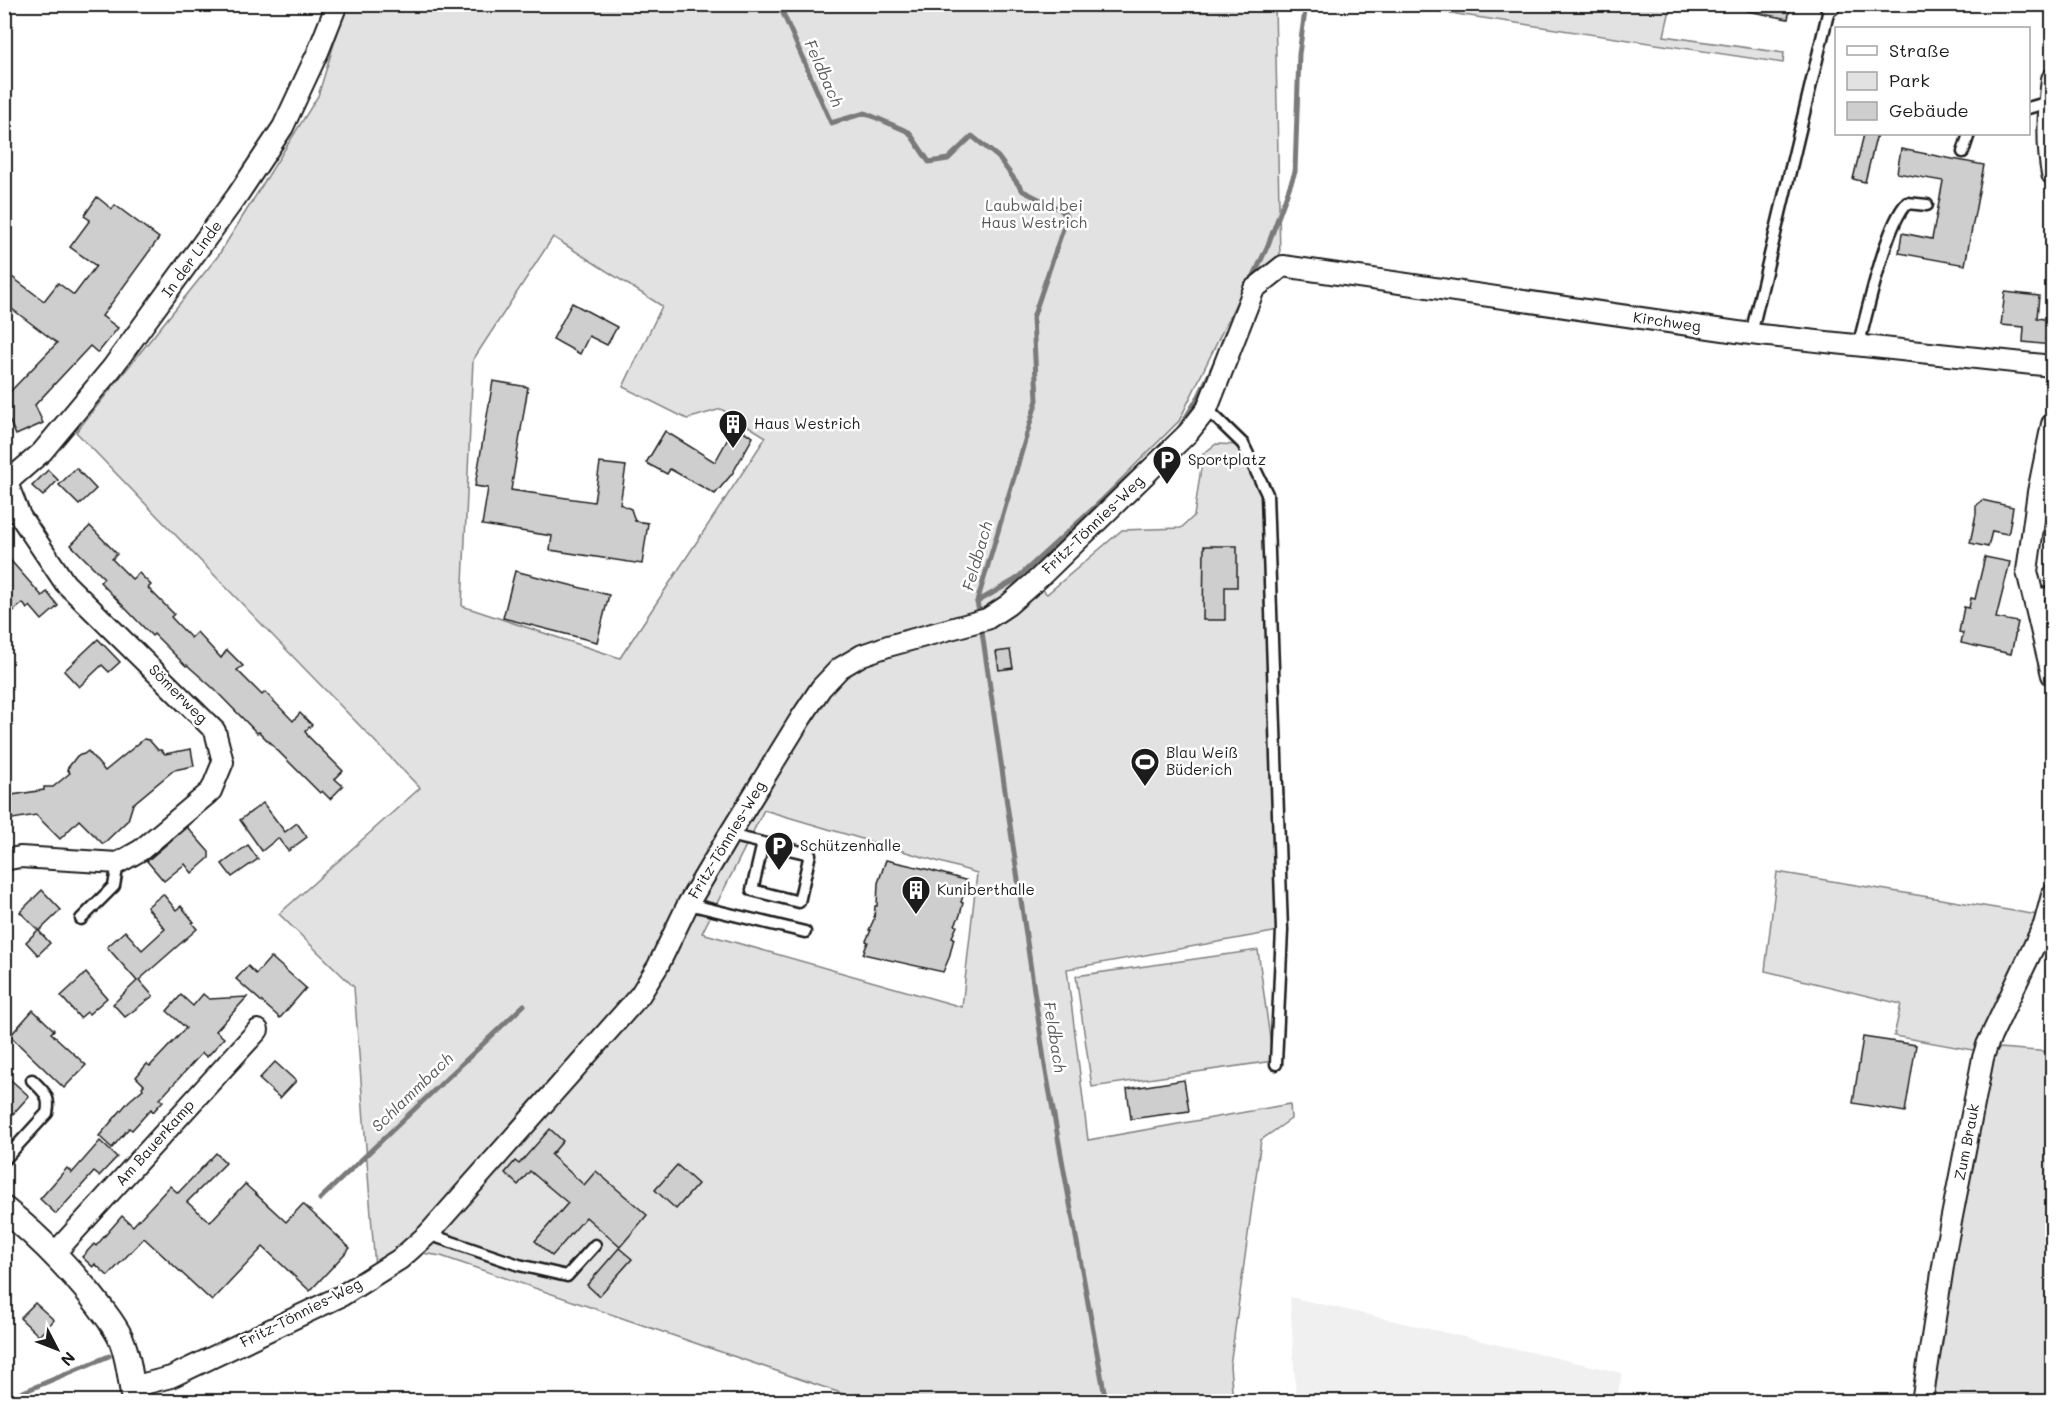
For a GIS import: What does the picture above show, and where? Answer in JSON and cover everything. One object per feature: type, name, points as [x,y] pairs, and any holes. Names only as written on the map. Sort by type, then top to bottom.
[{"type":"street","name":"In der Linde","points":[[5,479],[42,452],[112,368],[237,196],[283,128],[337,4]]},
{"type":"street","points":[[2052,79],[2048,153],[2052,174]]},
{"type":"street","name":"Kirchweg","points":[[1283,266],[1751,334],[2052,366]]},
{"type":"street","name":"Fritz-Tönnies-Weg","points":[[133,1394],[341,1296],[400,1259],[428,1234],[640,995],[658,966],[688,904],[821,688],[840,668],[871,652],[981,621],[1008,606],[1039,578],[1188,433],[1207,409],[1254,289],[1283,266]]},
{"type":"street","points":[[2052,424],[2038,492],[2027,571],[2043,594],[2052,675]]},
{"type":"street","name":"Sömerweg","points":[[5,479],[20,516],[65,583],[215,730],[223,762],[211,791],[141,850],[118,863]]},
{"type":"street","points":[[4,860],[20,857],[118,863]]},
{"type":"street","name":"Zum Brauk","points":[[1922,1401],[1946,1247],[1983,1058],[2044,925],[2052,895]]},
{"type":"street","name":"Am Bauerkamp","points":[[53,1255],[258,1030]]},
{"type":"street","points":[[4,1209],[53,1255],[96,1302],[120,1337],[133,1394]]},
{"type":"lane","points":[[1751,334],[1830,5]]},
{"type":"lane","points":[[2030,107],[2049,102]]},
{"type":"lane","points":[[1963,152],[1969,135]]},
{"type":"lane","points":[[1865,346],[1861,335],[1891,231],[1901,209],[1907,203],[1927,205]]},
{"type":"lane","points":[[1207,409],[1243,444],[1267,494],[1282,930],[1276,1064]]},
{"type":"lane","points":[[729,835],[810,854],[799,902],[752,890],[763,843]]},
{"type":"lane","points":[[81,919],[114,886],[118,863]]},
{"type":"lane","points":[[688,904],[805,932]]},
{"type":"lane","points":[[4,1160],[47,1113],[50,1103],[47,1094],[32,1080]]},
{"type":"lane","points":[[428,1234],[519,1265],[567,1276],[595,1245]]},
{"type":"shaded area","points":[[1290,1297],[1622,1373],[1616,1401],[1296,1401]]},
{"type":"green space","name":"Laubwald bei Haus Westrich","points":[[346,5],[1275,5],[1280,258],[1240,295],[1179,421],[1032,568],[1031,579],[1047,594],[1122,530],[1181,528],[1194,516],[1203,454],[1216,444],[1242,445],[1264,494],[1279,931],[1067,969],[1088,1140],[1290,1104],[1291,1119],[1261,1140],[1230,1366],[1233,1401],[864,1401],[441,1256],[398,1249],[375,1268],[354,987],[279,914],[420,788],[76,432],[218,256],[318,96]],"holes":[[[553,237],[662,306],[623,387],[687,419],[721,409],[766,437],[620,658],[462,606],[473,360]],[[764,810],[977,873],[962,1007],[702,933]]]},
{"type":"green space","points":[[1396,5],[1671,5],[1664,36],[1784,53],[1783,63]]},
{"type":"green space","points":[[1777,872],[2044,916],[1978,1051],[1894,1036],[1901,1004],[1765,971]]},
{"type":"green space","points":[[1258,950],[1273,1061],[1092,1087],[1076,976]]},
{"type":"green space","points":[[1999,1048],[2052,1052],[2052,1401],[1933,1402],[1949,1248],[1990,1062]]},
{"type":"building","points":[[1748,4],[1791,4],[1788,19],[1747,11]]},
{"type":"building","points":[[1864,135],[1877,135],[1865,182],[1853,179]]},
{"type":"building","points":[[1901,149],[1984,165],[1965,265],[1899,253],[1902,233],[1932,239],[1943,181],[1897,173]]},
{"type":"building","points":[[97,197],[112,209],[115,205],[159,238],[102,316],[118,328],[98,353],[90,346],[35,405],[43,423],[16,435],[4,409],[4,398],[57,343],[4,303],[4,271],[44,301],[58,283],[74,295],[96,266],[70,247],[90,220],[84,216]]},
{"type":"building","points":[[2005,292],[2039,296],[2037,318],[2052,320],[2052,345],[2023,342],[2024,327],[2001,325]]},
{"type":"building","points":[[572,303],[617,327],[607,345],[589,336],[580,354],[553,339]]},
{"type":"building","points":[[493,381],[528,387],[511,490],[594,502],[600,463],[626,466],[620,504],[631,509],[635,521],[648,523],[642,564],[550,550],[552,536],[482,525],[488,488],[475,486]]},
{"type":"building","points":[[735,426],[753,437],[732,474],[715,494],[670,469],[667,474],[646,463],[665,431],[715,462]]},
{"type":"building","points":[[76,468],[96,489],[79,505],[59,485]]},
{"type":"building","points":[[48,470],[58,480],[43,496],[32,486]]},
{"type":"building","points":[[1982,500],[2013,507],[2009,531],[2007,534],[1992,531],[1988,547],[1970,543],[1976,506]]},
{"type":"building","points":[[90,526],[117,554],[112,559],[132,579],[139,573],[151,585],[148,588],[174,614],[171,617],[191,638],[197,632],[221,658],[227,650],[243,666],[237,670],[262,695],[265,692],[293,721],[300,713],[312,725],[305,731],[308,736],[343,771],[335,779],[343,786],[330,799],[322,791],[320,793],[213,688],[186,666],[154,634],[152,636],[100,582],[104,578],[71,545]]},
{"type":"building","points":[[1204,546],[1237,546],[1237,587],[1225,587],[1225,620],[1203,620]]},
{"type":"building","points":[[4,553],[42,596],[47,592],[58,606],[42,620],[30,606],[27,609],[23,603],[4,619]]},
{"type":"building","points":[[1985,557],[2010,562],[1996,618],[2018,622],[2011,654],[1961,643],[1963,633],[1959,632],[1964,607],[1969,608],[1971,598],[1975,599]]},
{"type":"building","points":[[515,571],[609,595],[597,642],[503,618]]},
{"type":"building","points":[[98,639],[120,662],[109,672],[102,665],[79,687],[64,671]]},
{"type":"building","points":[[1010,650],[1013,668],[999,670],[996,652]]},
{"type":"building","points":[[144,739],[149,740],[165,754],[191,749],[194,766],[174,770],[133,804],[128,820],[103,844],[79,820],[60,839],[36,815],[7,820],[5,805],[12,795],[53,787],[70,773],[67,769],[77,756],[88,751],[105,771]]},
{"type":"building","points":[[263,803],[285,832],[297,823],[307,837],[288,851],[278,838],[262,851],[240,820]]},
{"type":"building","points":[[187,827],[209,852],[209,858],[192,873],[185,864],[164,881],[147,861]]},
{"type":"building","points":[[248,845],[258,859],[232,877],[222,864]]},
{"type":"building","name":"Kuniberthalle","points":[[886,860],[968,881],[952,937],[954,938],[949,958],[943,972],[863,954],[874,919],[878,883]]},
{"type":"building","points":[[42,890],[61,910],[39,931],[50,943],[38,955],[26,942],[38,930],[20,912]]},
{"type":"building","points":[[163,894],[176,910],[181,906],[197,929],[139,980],[153,996],[125,1017],[113,1004],[137,981],[107,947],[125,931],[142,950],[165,929],[147,907]]},
{"type":"building","points":[[271,957],[306,988],[280,1018],[236,979],[248,966],[256,974]]},
{"type":"building","points":[[86,973],[107,998],[89,1014],[87,1012],[80,1018],[61,996]]},
{"type":"building","points":[[203,994],[209,999],[247,997],[216,1031],[224,1038],[207,1057],[202,1053],[160,1099],[163,1101],[153,1112],[151,1109],[132,1130],[129,1128],[112,1148],[99,1136],[129,1101],[143,1089],[144,1085],[136,1077],[147,1064],[150,1066],[186,1028],[167,1011],[181,995],[193,1006]]},
{"type":"building","points":[[33,1010],[54,1030],[51,1033],[86,1065],[64,1088],[10,1036]]},
{"type":"building","points":[[1863,1037],[1916,1045],[1905,1112],[1853,1103]]},
{"type":"building","points":[[275,1062],[296,1081],[280,1098],[259,1079]]},
{"type":"building","points":[[4,1074],[29,1096],[12,1115],[4,1108]]},
{"type":"building","points":[[1184,1080],[1189,1111],[1131,1119],[1127,1089]]},
{"type":"building","points":[[550,1129],[563,1141],[551,1155],[584,1185],[596,1171],[647,1215],[620,1247],[586,1217],[552,1256],[535,1241],[568,1203],[530,1171],[518,1185],[505,1173],[515,1161],[519,1164]]},
{"type":"building","points":[[100,1141],[117,1157],[99,1176],[94,1172],[56,1214],[40,1199],[67,1168],[72,1173]]},
{"type":"building","points":[[216,1153],[226,1163],[187,1202],[210,1222],[245,1184],[286,1222],[303,1204],[350,1248],[310,1291],[263,1247],[212,1301],[144,1238],[108,1276],[95,1264],[93,1267],[82,1257],[94,1244],[96,1246],[122,1216],[133,1226],[170,1186],[178,1193]]},
{"type":"building","points":[[677,1165],[698,1184],[676,1209],[655,1190]]},
{"type":"building","points":[[619,1248],[632,1259],[599,1296],[587,1285]]},
{"type":"building","points":[[35,1303],[54,1320],[39,1336],[20,1318]]},
{"type":"waterway","name":"Feldbach","points":[[779,4],[831,123],[865,113],[909,132],[929,162],[948,159],[972,136],[998,157],[1023,191],[1061,210],[1067,217],[1033,318],[1037,400],[977,602],[980,616]]},
{"type":"waterway","points":[[1251,282],[1268,245],[1295,172],[1299,54],[1306,4]]},
{"type":"waterway","points":[[1177,432],[1199,396],[1218,356]]},
{"type":"waterway","points":[[977,602],[1015,580],[1150,457]]},
{"type":"waterway","name":"Feldbach","points":[[981,625],[1045,1066],[1106,1402]]},
{"type":"waterway","name":"Schlammbach","points":[[320,1199],[524,1005]]},
{"type":"waterway","name":"Schlammbach","points":[[4,1400],[109,1356]]},
{"type":"place","name":"Haus Westrich","points":[[733,450]]},
{"type":"place","name":"Sportplatz","points":[[1167,486]]},
{"type":"place","name":"Blau Weiß Büderich","points":[[1145,788]]},
{"type":"place","name":"Schützenhalle","points":[[779,872]]},
{"type":"place","name":"Kuniberthalle","points":[[916,916]]}]
